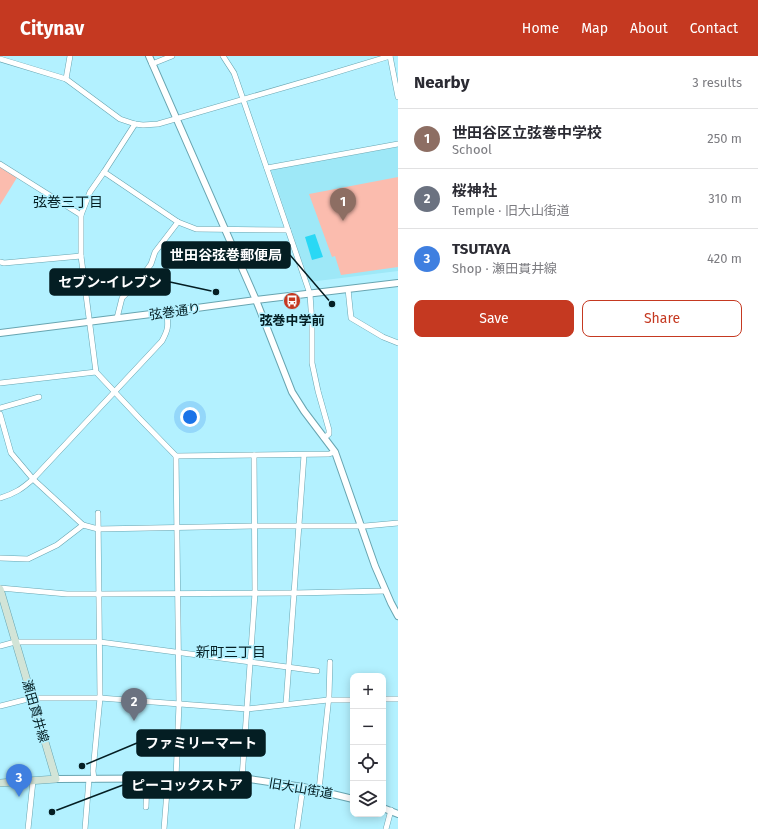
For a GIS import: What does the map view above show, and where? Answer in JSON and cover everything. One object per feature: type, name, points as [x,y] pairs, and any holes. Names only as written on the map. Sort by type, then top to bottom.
[{"type":"main road","name":"瀬田貫井線","points":[[0,589],[56,779]]},
{"type":"main road","points":[[0,783],[56,779]]},
{"type":"street","points":[[66,80],[70,56]]},
{"type":"street","points":[[149,56],[256,300],[292,392],[334,452],[375,566],[398,616]]},
{"type":"street","points":[[152,64],[172,56]]},
{"type":"street","points":[[223,56],[234,73],[310,294],[312,363],[329,430],[329,434],[324,438]]},
{"type":"street","points":[[0,59],[66,80],[120,119],[143,125],[158,124],[390,56],[398,97]]},
{"type":"street","points":[[135,124],[90,192],[81,215],[81,256],[96,372],[176,456],[179,704],[176,778]]},
{"type":"street","points":[[267,168],[398,144]]},
{"type":"street","points":[[0,164],[81,215]]},
{"type":"street","points":[[104,172],[178,222],[196,229],[288,230]]},
{"type":"street","points":[[118,318],[122,298],[138,282],[151,264],[155,252],[178,222]]},
{"type":"street","points":[[0,262],[4,263],[81,256]]},
{"type":"street","name":"弦巻通り","points":[[0,333],[398,283]]},
{"type":"street","points":[[348,289],[350,318],[383,337],[398,343]]},
{"type":"street","points":[[0,498],[11,495],[22,489],[33,479],[162,341],[168,328],[167,312]]},
{"type":"street","points":[[0,383],[96,372]]},
{"type":"street","points":[[0,408],[39,397]]},
{"type":"street","points":[[0,414],[11,454],[33,479],[82,525],[98,529],[254,526],[365,526],[398,523]]},
{"type":"street","points":[[176,456],[304,455],[329,454],[334,452]]},
{"type":"street","points":[[242,778],[255,593],[254,455]]},
{"type":"street","points":[[286,704],[304,455]]},
{"type":"street","points":[[85,829],[93,771],[100,698],[98,513]]},
{"type":"street","points":[[0,558],[28,559],[57,545],[82,525]]},
{"type":"street","points":[[0,589],[67,594],[386,591]]},
{"type":"street","points":[[0,646],[16,642],[100,642],[317,671]]},
{"type":"street","points":[[319,790],[328,700],[330,662]]},
{"type":"street","points":[[0,706],[32,698],[100,698],[247,708],[328,700],[350,700]]},
{"type":"street","points":[[386,699],[398,699]]},
{"type":"street","name":"旧大山街道","points":[[56,779],[242,778],[303,786],[350,798]]},
{"type":"street","points":[[146,807],[147,779]]},
{"type":"street","points":[[164,829],[168,779]]},
{"type":"street","points":[[28,829],[33,781]]},
{"type":"street","points":[[297,829],[303,786]]},
{"type":"street","points":[[386,809],[398,814]]},
{"type":"street","points":[[386,829],[391,810]]},
{"type":"shaded area","points":[[398,147],[398,271],[309,282],[271,170]]},
{"type":"shaded area","points":[[0,166],[18,176],[0,205]]},
{"type":"shaded area","points":[[398,177],[398,267],[341,275],[335,256],[332,257],[309,194]]},
{"type":"water","points":[[315,234],[323,257],[312,260],[305,237]]},
{"type":"place","name":"世田谷区立弦巻中学校","points":[[343,221]]},
{"type":"place","name":"セブン-イレブン","points":[[216,292]]},
{"type":"place","name":"弦巻中学前","points":[[292,301]]},
{"type":"place","name":"世田谷弦巻郵便局","points":[[332,304]]},
{"type":"place","name":"桜神社","points":[[134,721]]},
{"type":"place","name":"ファミリーマート","points":[[82,766]]},
{"type":"place","name":"TSUTAYA","points":[[19,797]]},
{"type":"place","name":"ピーコックストア","points":[[52,812]]},
{"type":"district","name":"弦巻三丁目","points":[[68,202]]},
{"type":"district","name":"新町三丁目","points":[[231,652]]}]
